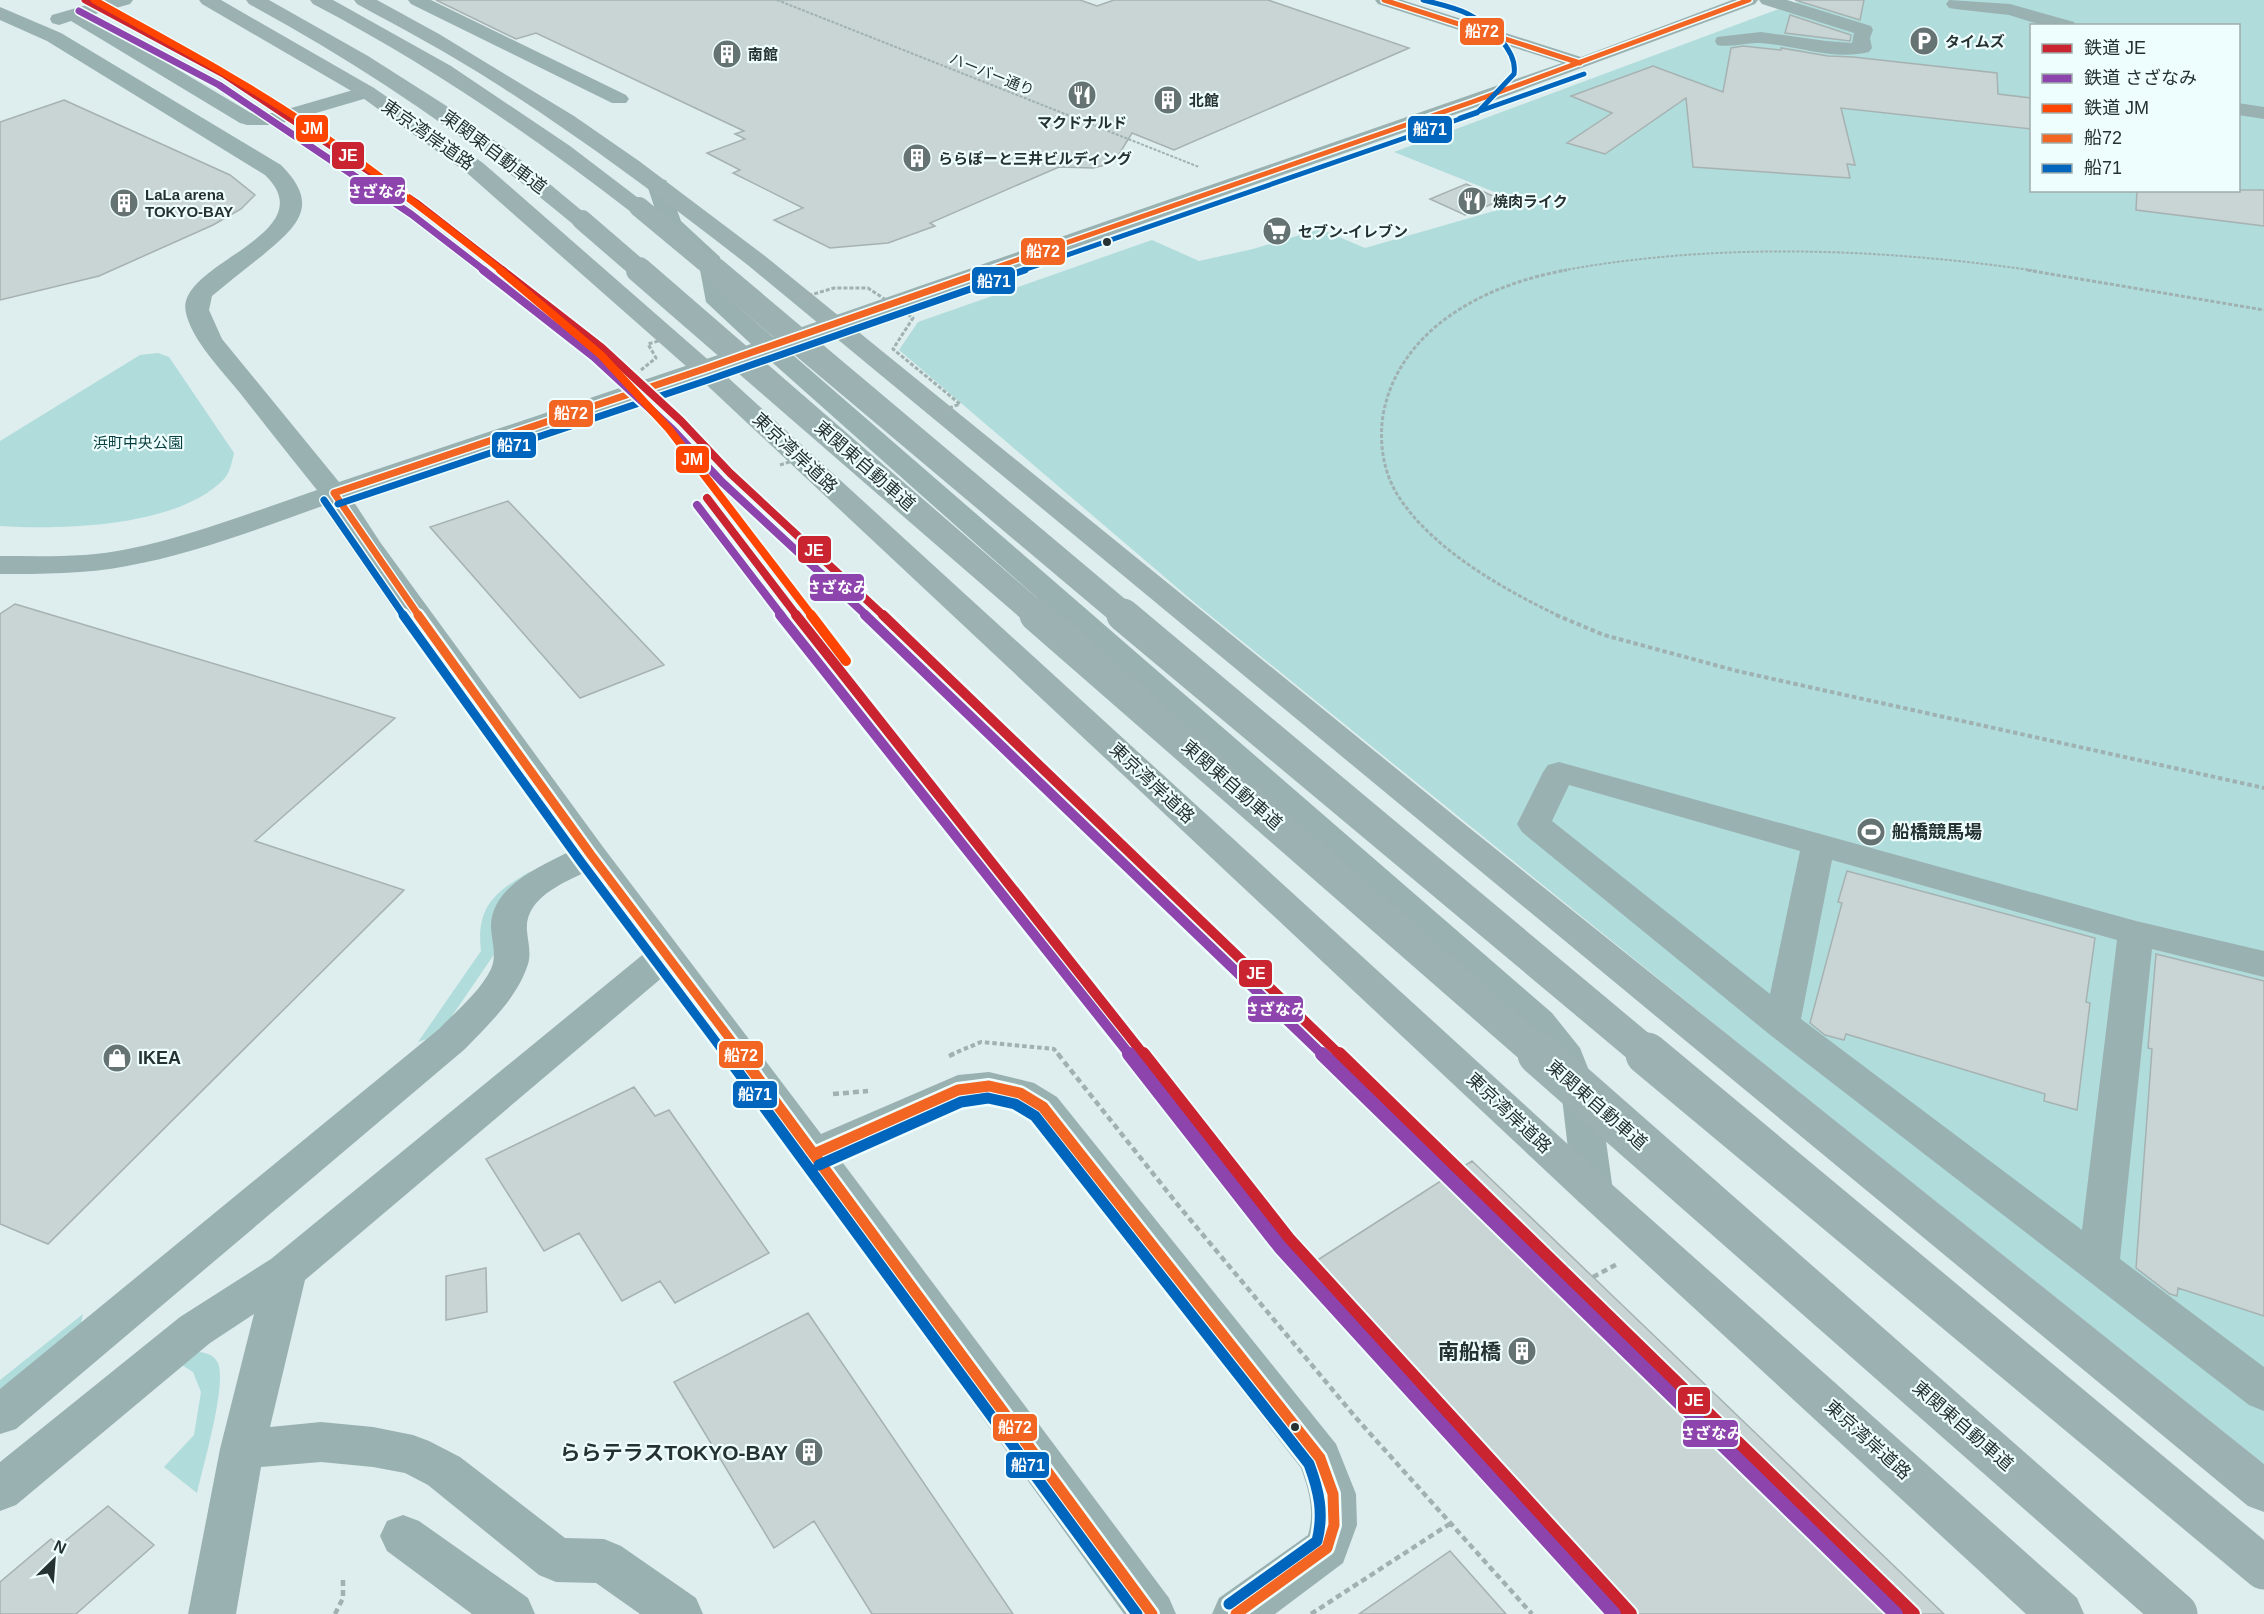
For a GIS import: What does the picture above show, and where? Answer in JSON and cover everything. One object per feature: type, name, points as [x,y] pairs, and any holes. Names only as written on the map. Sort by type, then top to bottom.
[{"type":"highway","name":"東京湾岸道路","points":[[208,0],[367,92],[475,168],[704,369],[1593,1191],[2060,1614]]},
{"type":"highway","name":"東関東自動車道","points":[[254,0],[338,46],[416,95],[508,160],[582,220],[1268,817],[2176,1614]]},
{"type":"highway","name":"東関東自動車道","points":[[319,0],[395,42],[501,108],[552,141],[639,207],[1355,810],[2264,1568]]},
{"type":"highway","points":[[363,0],[496,73],[609,148],[749,254],[1440,823],[2264,1491]]},
{"type":"street","points":[[33,26],[123,0]]},
{"type":"street","points":[[417,0],[619,99]]},
{"type":"street","points":[[1384,0],[1580,63]]},
{"type":"street","points":[[0,565],[59,565],[127,558],[174,546],[704,369],[1472,102],[1749,0]]},
{"type":"street","points":[[1724,41],[1768,38],[1840,49],[1862,48],[1861,38],[1864,30],[1768,0]]},
{"type":"street","points":[[1784,0],[1857,26]]},
{"type":"street","points":[[1955,4],[2010,10],[2060,24]]},
{"type":"street","points":[[0,13],[33,26],[218,136],[273,170],[287,182],[290,204],[283,227],[202,292],[197,310],[211,341],[334,493],[369,546],[591,855],[667,954],[1152,1614]]},
{"type":"street","points":[[73,15],[247,119],[274,119],[367,92]]},
{"type":"street","points":[[1700,18],[1744,38],[1774,44]]},
{"type":"street","points":[[1467,27],[1497,54],[1504,67],[1472,102]]},
{"type":"street","points":[[2240,109],[2264,113]]},
{"type":"street","points":[[658,184],[671,224],[712,262],[715,296],[718,302],[1539,1023],[1567,1058],[1581,1098],[1593,1191]]},
{"type":"street","points":[[2264,964],[2136,933],[1559,772],[1534,824],[1782,1024],[2264,1392]]},
{"type":"street","points":[[1782,1024],[1818,844]]},
{"type":"street","points":[[0,1415],[452,1039],[481,1008],[506,974],[512,960],[509,918],[522,897],[535,885],[591,855]]},
{"type":"street","points":[[2099,1265],[2136,933]]},
{"type":"street","points":[[0,1490],[195,1330],[286,1271],[667,954]]},
{"type":"street","points":[[814,1154],[958,1090],[989,1086],[1020,1093],[1043,1107],[1320,1458],[1333,1494],[1334,1525],[1327,1548],[1236,1614]]},
{"type":"street","points":[[212,1614],[242,1449],[286,1271]]},
{"type":"street","points":[[242,1449],[321,1442],[373,1447],[413,1455],[444,1471],[556,1560],[604,1560],[679,1614]]},
{"type":"street","points":[[403,1536],[511,1614]]},
{"type":"path","name":"ハーバー通り","points":[[777,0],[1199,167]]},
{"type":"path","points":[[2264,310],[1965,261],[1877,253],[1783,251],[1590,264],[1552,271],[1509,285],[1462,306],[1435,326],[1414,346],[1391,381],[1381,421],[1383,462],[1397,499],[1427,532],[1460,558],[1525,598],[1590,630],[1714,666],[2264,789]]},
{"type":"path","points":[[1593,1277],[1622,1261]]},
{"type":"path","points":[[1311,1614],[1451,1523]]},
{"type":"path","points":[[335,1614],[343,1598],[343,1578]]},
{"type":"green space","name":"船橋競馬場","points":[[1803,0],[2264,0],[2264,1464],[1760,1061],[1195,603],[899,350],[918,322],[1152,240],[1199,261],[1253,249],[1320,229],[1365,248],[1522,203],[1394,152]]},
{"type":"green space","name":"浜町中央公園","points":[[158,353],[169,357],[234,453],[224,479],[204,495],[150,516],[86,526],[0,526],[0,441],[140,355]]},
{"type":"green space","points":[[529,872],[533,879],[495,953],[439,1035],[418,1042],[481,951],[481,923],[490,903],[506,887]]},
{"type":"green space","points":[[83,1314],[80,1328],[0,1393],[0,1380]]},
{"type":"green space","points":[[194,1351],[214,1357],[220,1374],[217,1406],[197,1493],[164,1467],[194,1435],[201,1392],[193,1372],[174,1360]]},
{"type":"building","points":[[436,0],[1080,0],[1097,6],[1114,0],[1268,0],[1409,48],[1174,150],[1132,133],[1115,161],[1109,164],[1093,168],[1059,167],[930,223],[935,226],[888,243],[830,248],[774,220],[803,208],[733,173],[740,170],[707,153],[745,139],[735,134],[744,131],[536,33],[516,39]]},
{"type":"building","points":[[1795,0],[1864,0],[1860,20]]},
{"type":"building","points":[[1790,15],[1851,35],[1850,41],[1785,33]]},
{"type":"building","points":[[1743,46],[1781,50],[1781,48],[1828,56],[1997,73],[1998,94],[2030,98],[2030,129],[1841,108],[1855,165],[1847,164],[1850,178],[1693,167],[1686,98],[1605,154],[1567,143],[1612,113],[1571,96],[1653,66],[1723,92],[1731,48]]},
{"type":"building","name":"LaLa arena TOKYO-BAY","points":[[64,100],[230,175],[255,195],[241,209],[213,225],[99,276],[0,300],[0,122]]},
{"type":"building","points":[[1466,184],[1502,200],[1465,215],[1430,199]]},
{"type":"building","points":[[2264,190],[2264,226],[2136,210],[2137,192]]},
{"type":"building","points":[[508,501],[664,665],[580,698],[430,527]]},
{"type":"building","name":"IKEA","points":[[15,604],[395,718],[255,841],[404,890],[48,1244],[0,1224],[0,614]]},
{"type":"building","points":[[1847,871],[2095,938],[2086,1002],[2090,1003],[2077,1110],[2044,1101],[2045,1094],[1846,1034],[1844,1040],[1825,1035],[1810,1023],[1842,903],[1838,902]]},
{"type":"building","points":[[2156,954],[2264,981],[2264,1316],[2178,1288],[2177,1296],[2170,1294],[2136,1268],[2152,1049],[2148,1048]]},
{"type":"building","points":[[634,1087],[655,1116],[669,1110],[769,1253],[675,1303],[660,1281],[622,1301],[579,1233],[544,1251],[486,1159]]},
{"type":"building","name":"南船橋","points":[[1472,1161],[1944,1614],[1613,1614],[1302,1270]]},
{"type":"building","points":[[486,1268],[487,1312],[446,1320],[446,1276]]},
{"type":"building","name":"ららテラスTOKYO-BAY","points":[[808,1313],[1013,1614],[872,1614],[814,1521],[774,1548],[674,1382]]},
{"type":"building","points":[[108,1506],[154,1545],[76,1614],[0,1614],[0,1582],[51,1539],[59,1546]]},
{"type":"building","points":[[1450,1551],[1506,1614],[1359,1614]]},
{"type":"rail line","name":"JE","points":[[85,0],[225,75],[340,150],[418,204],[602,348],[681,421],[730,473],[829,563],[1305,1021],[1913,1614]]},
{"type":"rail line","name":"JM","points":[[94,0],[217,69],[304,123],[410,197],[546,307],[601,355],[669,429],[846,661]]},
{"type":"rail line","name":"さざなみ","points":[[79,11],[219,85],[333,160],[411,214],[594,357],[673,430],[722,482],[821,572],[1297,1030],[1896,1614]]},
{"type":"rail line","name":"JE","points":[[707,498],[836,668],[1004,876],[1289,1240],[1630,1614]]},
{"type":"rail line","name":"さざなみ","points":[[697,505],[827,676],[995,883],[1280,1247],[1614,1614]]},
{"type":"transit line","name":"船72","points":[[1384,0],[1580,63]]},
{"type":"transit line","name":"船71","points":[[338,504],[708,380],[1477,113],[1514,74],[1513,59],[1494,33],[1472,16],[1423,0]]},
{"type":"transit line","name":"船72","points":[[334,493],[704,369],[1472,102],[1749,0]]},
{"type":"transit line","name":"船71","points":[[1460,118],[1584,74]]},
{"type":"transit line","name":"船72","points":[[334,493],[369,546],[591,855],[667,954],[1152,1614]]},
{"type":"transit line","name":"船71","points":[[324,500],[359,553],[581,862],[657,961],[1137,1614]]},
{"type":"transit line","name":"船72","points":[[814,1154],[958,1090],[989,1086],[1020,1093],[1043,1107],[1320,1458],[1333,1494],[1334,1525],[1327,1548],[1236,1614]]},
{"type":"transit line","name":"船71","points":[[819,1165],[961,1102],[988,1098],[1015,1104],[1035,1116],[1309,1464],[1316,1484],[1321,1511],[1317,1541],[1229,1604]]},
{"type":"place","name":"タイムズ","points":[[1924,41]]},
{"type":"place","name":"南館","points":[[727,54]]},
{"type":"place","name":"マクドナルド","points":[[1082,95]]},
{"type":"place","name":"北館","points":[[1168,100]]},
{"type":"place","name":"ららぽーと三井ビルディング","points":[[917,158]]},
{"type":"place","name":"焼肉ライク","points":[[1472,201]]},
{"type":"place","name":"LaLa arena TOKYO-BAY","points":[[124,203]]},
{"type":"place","name":"セブン-イレブン","points":[[1277,231]]},
{"type":"place","name":"船橋競馬場","points":[[1871,832]]},
{"type":"place","name":"IKEA","points":[[117,1058]]},
{"type":"place","name":"南船橋","points":[[1522,1351]]},
{"type":"place","name":"ららテラスTOKYO-BAY","points":[[809,1452]]}]
